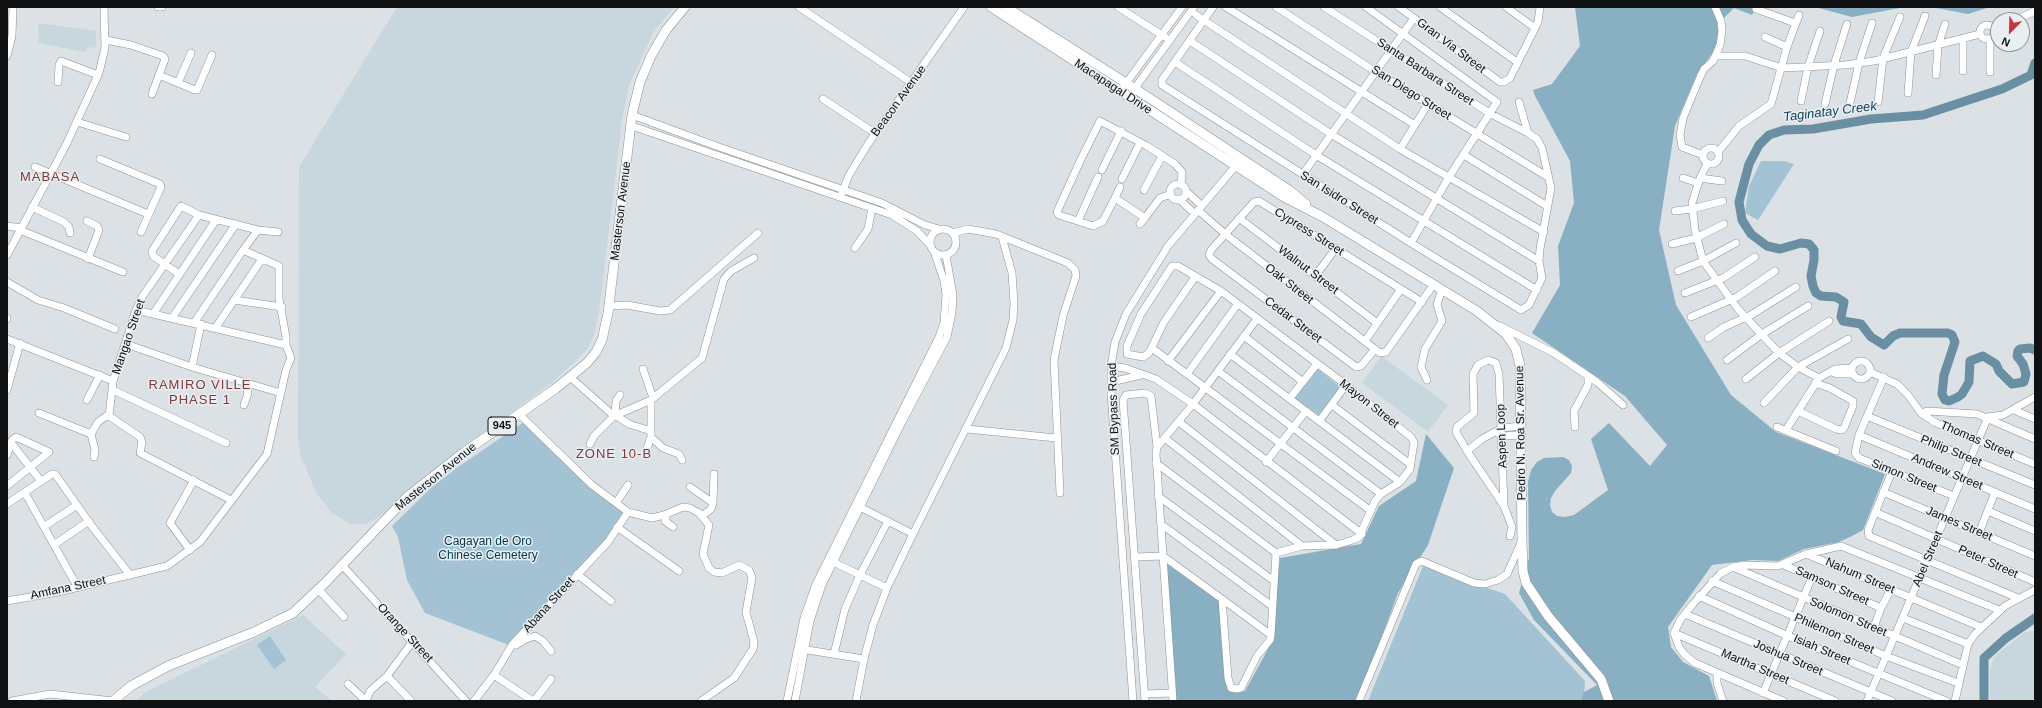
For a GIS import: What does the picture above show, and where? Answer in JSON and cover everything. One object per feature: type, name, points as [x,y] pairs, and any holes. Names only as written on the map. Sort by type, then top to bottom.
[{"type":"main road","name":"Masterson Avenue","points":[[113,701],[131,686],[168,666],[275,623],[293,613],[318,590],[407,497],[463,453],[570,377],[587,363],[596,352],[602,340],[609,306],[632,126],[632,115],[641,78],[651,56],[666,30],[685,7]]},
{"type":"main road","name":"Macapagal Drive","points":[[991,7],[1124,94],[1239,163]]},
{"type":"main road","name":"Macapagal Drive","points":[[1006,7],[1130,86],[1239,163]]},
{"type":"main road","name":"Pedro N. Roa Sr. Avenue","points":[[1239,163],[1284,197],[1323,217],[1496,324],[1511,341],[1519,360],[1522,541],[1525,579],[1531,594],[1601,679],[1606,687],[1609,701]]},
{"type":"street","points":[[7,56],[12,36],[13,7]]},
{"type":"street","points":[[7,255],[77,122],[98,75],[105,54],[106,40],[104,7]]},
{"type":"street","points":[[158,7],[162,8]]},
{"type":"street","points":[[799,7],[912,83]]},
{"type":"street","name":"Beacon Avenue","points":[[840,198],[852,169],[964,7]]},
{"type":"street","points":[[1118,7],[1169,40]]},
{"type":"street","points":[[1130,86],[1161,35],[1182,7]]},
{"type":"street","points":[[1124,94],[1169,40],[1194,7]]},
{"type":"street","points":[[1213,7],[1175,62],[1316,155],[1537,290],[1542,278],[1539,261],[1550,192],[1542,148],[1538,139],[1528,134],[1519,102]]},
{"type":"street","points":[[1226,7],[1361,93],[1415,125]]},
{"type":"street","name":"San Diego Street","points":[[1276,7],[1376,72],[1548,177]]},
{"type":"street","name":"Santa Barbara Street","points":[[1324,7],[1491,114],[1528,134]]},
{"type":"street","points":[[1366,7],[1496,101],[1491,114],[1449,177],[1411,243]]},
{"type":"street","name":"Gran Via Street","points":[[1399,7],[1500,82],[1504,82],[1510,78],[1517,62]]},
{"type":"street","points":[[1440,7],[1517,62],[1535,28],[1539,18],[1540,7]]},
{"type":"street","points":[[1506,7],[1535,28]]},
{"type":"street","points":[[1703,155],[1682,147],[1680,135],[1683,118],[1701,75],[1716,56],[1720,45],[1722,31],[1721,21],[1715,7]]},
{"type":"street","points":[[1756,9],[1795,24]]},
{"type":"street","points":[[1196,15],[1400,149],[1544,232]]},
{"type":"street","points":[[1718,152],[1739,126],[1771,104],[1787,46],[1799,15]]},
{"type":"street","points":[[1908,93],[1911,52],[1925,16]]},
{"type":"street","points":[[1878,102],[1883,58],[1900,17]]},
{"type":"street","points":[[1303,174],[1414,18]]},
{"type":"street","points":[[1850,103],[1859,63],[1872,23]]},
{"type":"street","points":[[1825,104],[1834,65],[1847,24]]},
{"type":"street","points":[[1936,75],[1938,46],[1945,24]]},
{"type":"street","points":[[1980,34],[1980,29],[1985,24],[1990,25]]},
{"type":"street","points":[[1801,102],[1808,67],[1820,31]]},
{"type":"street","points":[[1716,56],[1745,56],[1782,68],[1859,63],[1938,46],[1980,34]]},
{"type":"street","points":[[1980,34],[1985,39],[1990,39]]},
{"type":"street","points":[[1765,37],[1787,46]]},
{"type":"street","points":[[106,40],[131,45],[165,58],[152,94]]},
{"type":"street","points":[[1963,40],[1963,71]]},
{"type":"street","points":[[1190,41],[1331,134],[1539,261]]},
{"type":"street","points":[[1990,52],[1990,72]]},
{"type":"street","points":[[178,83],[191,53]]},
{"type":"street","points":[[159,75],[197,90],[212,56]]},
{"type":"street","points":[[58,82],[59,65],[61,61],[98,75]]},
{"type":"street","name":"San Isidro Street","points":[[1175,62],[1161,82],[1165,87],[1411,243],[1521,310],[1527,308],[1537,290]]},
{"type":"street","points":[[822,100],[876,134]]},
{"type":"street","points":[[1400,149],[1428,104]]},
{"type":"street","points":[[632,115],[882,203],[925,225],[949,230],[954,233],[956,245],[954,250],[946,255],[940,255],[913,229],[892,215],[632,126]]},
{"type":"street","points":[[1120,187],[1106,216],[1100,223],[1093,226],[1059,215],[1057,212],[1100,121],[1121,131],[1162,156],[1182,172],[1181,185],[1198,210]]},
{"type":"street","points":[[77,122],[126,137]]},
{"type":"street","points":[[1078,221],[1121,131]]},
{"type":"street","points":[[680,142],[683,134]]},
{"type":"street","points":[[1122,179],[1140,143]]},
{"type":"street","points":[[1710,148],[1718,152],[1720,157],[1717,163],[1707,164],[1703,160],[1703,155],[1704,151],[1710,148]]},
{"type":"street","points":[[1464,155],[1547,206]]},
{"type":"street","points":[[1144,190],[1162,156]]},
{"type":"street","points":[[100,159],[160,184],[161,187],[141,232]]},
{"type":"street","name":"SM Bypass Road","points":[[1133,701],[1111,382],[1111,366],[1115,342],[1126,314],[1168,246],[1239,163]]},
{"type":"street","points":[[1707,164],[1693,197],[1692,209],[1696,238],[1703,261],[1715,280],[1730,299],[1779,353],[1817,381],[1853,401],[1853,406],[1842,430],[1836,429],[1798,411]]},
{"type":"street","points":[[35,167],[148,214]]},
{"type":"street","points":[[1683,178],[1699,181],[1722,181]]},
{"type":"street","points":[[1171,194],[1173,186],[1181,185]]},
{"type":"street","points":[[1179,200],[1184,197],[1186,191]]},
{"type":"street","points":[[1171,194],[1176,199],[1198,210]]},
{"type":"street","points":[[1140,224],[1160,198],[1171,194]]},
{"type":"street","points":[[1115,198],[1145,218]]},
{"type":"street","name":"Cypress Street","points":[[1210,254],[1211,250],[1239,218],[1254,202],[1259,201],[1422,302]]},
{"type":"street","points":[[1675,211],[1692,209],[1723,201]]},
{"type":"street","points":[[179,274],[153,256],[152,251],[181,206],[199,215],[216,220],[258,230],[278,232]]},
{"type":"street","points":[[32,207],[64,222],[69,227],[70,233]]},
{"type":"street","points":[[855,248],[868,228],[872,208]]},
{"type":"street","name":"Oak Street","points":[[1198,210],[1225,234],[1364,342],[1383,354],[1422,302]]},
{"type":"street","name":"Mangao Street","points":[[109,414],[113,382],[136,310],[164,264],[199,215]]},
{"type":"street","name":"Walnut Street","points":[[1239,218],[1316,275],[1377,323]]},
{"type":"street","points":[[153,314],[216,220]]},
{"type":"street","points":[[87,221],[97,226],[99,230],[88,259]]},
{"type":"street","points":[[172,318],[236,224]]},
{"type":"street","points":[[1672,244],[1696,238],[1724,224]]},
{"type":"street","points":[[7,226],[21,229],[88,259],[123,272]]},
{"type":"street","points":[[787,701],[801,649],[811,603],[830,560],[940,337],[946,310],[946,295],[944,281],[933,249],[931,237],[934,232],[940,229]]},
{"type":"street","points":[[192,367],[198,323],[243,250],[258,230]]},
{"type":"street","points":[[954,233],[961,230],[975,230],[1002,237],[1068,263],[1075,270],[1076,276],[1063,316],[1054,360],[1056,438],[1060,493]]},
{"type":"street","points":[[609,306],[626,305],[660,311],[670,310],[758,233]]},
{"type":"street","points":[[856,701],[873,624],[887,588],[1006,348],[1013,320],[1014,303],[1012,273],[1002,237]]},
{"type":"street","points":[[1678,271],[1703,261],[1736,243]]},
{"type":"street","points":[[1316,275],[1336,248]]},
{"type":"street","points":[[216,327],[262,259],[243,250]]},
{"type":"street","name":"Cedar Street","points":[[1210,254],[1212,259],[1356,367],[1361,366],[1375,349]]},
{"type":"street","points":[[857,506],[947,337],[952,313],[953,295],[946,255]]},
{"type":"street","points":[[1685,293],[1723,278],[1755,257]]},
{"type":"street","points":[[590,444],[594,436],[615,415],[652,399],[704,355],[724,279],[731,271],[754,258]]},
{"type":"street","name":"Amfana Street","points":[[7,601],[58,592],[77,586],[163,568],[190,550],[208,531],[267,454],[281,393],[291,358],[286,345],[282,307],[279,298],[279,266],[262,259]]},
{"type":"street","name":"Mayon Street","points":[[1152,348],[1149,353],[1143,357],[1127,354],[1127,346],[1141,314],[1172,266],[1178,266],[1221,291],[1237,305],[1258,319],[1346,386],[1413,440],[1414,445],[1410,469],[1400,482],[1381,494],[1371,511],[1362,534]]},
{"type":"street","points":[[1691,317],[1737,297],[1775,271]]},
{"type":"street","points":[[1195,277],[1164,322],[1152,348],[1371,511]]},
{"type":"street","points":[[7,282],[38,300],[64,308],[114,329]]},
{"type":"street","points":[[1422,302],[1438,287]]},
{"type":"street","points":[[1427,380],[1421,367],[1425,349],[1442,321],[1437,304],[1438,287]]},
{"type":"street","points":[[1708,338],[1745,317],[1752,315],[1796,287]]},
{"type":"street","points":[[1364,342],[1401,289]]},
{"type":"street","points":[[1168,361],[1221,291]]},
{"type":"street","points":[[234,300],[282,307]]},
{"type":"street","points":[[1187,374],[1237,305]]},
{"type":"street","points":[[1727,360],[1762,334],[1808,306]]},
{"type":"street","points":[[136,310],[216,327],[286,345]]},
{"type":"street","points":[[1157,447],[1206,388],[1230,354],[1258,319]]},
{"type":"street","points":[[1746,378],[1779,353],[1829,321]]},
{"type":"street","points":[[1496,324],[1554,353],[1588,376],[1623,405]]},
{"type":"street","points":[[1244,336],[1303,382]]},
{"type":"street","points":[[7,339],[100,375],[113,382]]},
{"type":"street","points":[[1764,403],[1798,367],[1848,339]]},
{"type":"street","points":[[7,390],[20,343]]},
{"type":"street","points":[[126,344],[245,384],[281,393]]},
{"type":"street","points":[[1230,354],[1320,420],[1400,482]]},
{"type":"street","name":"Aspen Loop","points":[[1467,451],[1456,432],[1457,427],[1474,413],[1472,374],[1478,365],[1483,361],[1492,360],[1497,366],[1504,506]]},
{"type":"street","points":[[1786,430],[1817,381],[1835,369],[1853,371],[1858,378],[1864,378],[1870,372],[1870,366],[1863,361],[1857,361],[1853,371]]},
{"type":"street","points":[[1290,398],[1317,364]]},
{"type":"street","points":[[1111,366],[1156,379],[1193,404],[1266,462],[1362,534],[1353,540],[1336,545],[1302,546],[1276,553]]},
{"type":"street","points":[[643,369],[652,399],[651,434],[646,448]]},
{"type":"street","points":[[1218,372],[1381,494]]},
{"type":"street","name":"Thomas Street","points":[[1870,372],[1892,380],[1903,389],[1921,413],[1936,423],[2035,464]]},
{"type":"street","points":[[1111,382],[1141,374]]},
{"type":"street","points":[[87,400],[100,375]]},
{"type":"street","points":[[1575,427],[1574,411],[1588,385],[1588,376]]},
{"type":"street","points":[[570,377],[615,415],[629,424],[651,434],[663,448],[679,454],[682,460]]},
{"type":"street","points":[[1859,435],[1884,377]]},
{"type":"street","points":[[244,405],[248,392],[245,384]]},
{"type":"street","points":[[1320,420],[1346,386]]},
{"type":"street","points":[[113,390],[226,443]]},
{"type":"street","points":[[1172,693],[1145,698],[1123,400],[1126,395],[1145,393],[1152,396],[1157,447],[1156,463],[1158,496],[1173,701]]},
{"type":"street","points":[[615,415],[616,401],[620,395]]},
{"type":"street","points":[[1988,417],[2003,415],[2035,397]]},
{"type":"street","points":[[1332,405],[1410,464]]},
{"type":"street","points":[[2014,410],[2035,419]]},
{"type":"street","points":[[1266,462],[1306,411]]},
{"type":"street","points":[[39,413],[91,434]]},
{"type":"street","points":[[1921,413],[1977,414],[1988,417],[2035,439]]},
{"type":"street","points":[[1936,423],[1942,413]]},
{"type":"street","points":[[94,457],[95,450],[91,434],[98,422],[109,414],[114,420],[140,437],[142,442],[140,453],[231,500]]},
{"type":"street","points":[[519,414],[592,484],[628,512],[652,518],[667,514],[683,507],[694,510],[702,516],[709,525],[703,554],[709,568],[714,572],[720,573],[739,565],[746,567],[751,574],[752,582],[746,612],[754,642],[753,649],[747,661],[734,678],[701,701]]},
{"type":"street","name":"Philip Street","points":[[1867,416],[2035,485]]},
{"type":"street","name":"Abel Street","points":[[1868,701],[1988,417]]},
{"type":"street","points":[[1179,422],[1336,545]]},
{"type":"street","points":[[1777,427],[1836,451]]},
{"type":"street","points":[[967,429],[1056,438]]},
{"type":"street","points":[[1510,536],[1512,527],[1504,506],[1467,451],[1482,439],[1500,432],[1521,431]]},
{"type":"street","name":"Simon Street","points":[[1859,435],[1855,453],[1859,458],[1954,496]]},
{"type":"street","name":"Andrew Street","points":[[1859,435],[2035,509]]},
{"type":"street","points":[[7,455],[13,439],[19,437],[48,451],[7,486]]},
{"type":"street","points":[[1166,438],[1302,546]]},
{"type":"street","points":[[12,444],[41,481]]},
{"type":"street","points":[[1156,463],[1276,553]]},
{"type":"street","points":[[1892,472],[1868,530],[1869,536],[1928,559],[2018,598]]},
{"type":"street","points":[[7,504],[52,474],[56,475],[88,521],[130,575]]},
{"type":"street","points":[[702,516],[711,509],[713,504],[714,474]]},
{"type":"street","points":[[190,550],[170,523],[194,480]]},
{"type":"street","points":[[616,503],[628,485]]},
{"type":"street","points":[[690,487],[713,504]]},
{"type":"street","name":"James Street","points":[[1884,492],[2035,556]]},
{"type":"street","points":[[1979,533],[1995,492]]},
{"type":"street","points":[[25,493],[45,526],[77,586]]},
{"type":"street","points":[[1158,496],[1274,581]]},
{"type":"street","points":[[45,526],[77,505]]},
{"type":"street","points":[[857,506],[913,534]]},
{"type":"street","points":[[1988,511],[2035,531]]},
{"type":"street","name":"Abana Street","points":[[474,701],[494,675],[511,646],[608,542],[628,512]]},
{"type":"street","name":"Peter Street","points":[[1875,512],[2035,582]]},
{"type":"street","points":[[667,514],[665,521],[673,527]]},
{"type":"street","points":[[54,544],[88,521]]},
{"type":"street","points":[[834,654],[845,609],[860,575],[888,521]]},
{"type":"street","points":[[1161,524],[1272,606]]},
{"type":"street","points":[[617,528],[679,571]]},
{"type":"street","points":[[1359,701],[1416,564],[1421,561],[1474,583],[1485,584],[1498,580],[1507,574],[1522,541]]},
{"type":"street","points":[[1783,701],[1695,663],[1684,654],[1679,647],[1674,633],[1685,614],[1712,581],[1721,573],[1733,567],[1744,565],[1784,565],[1806,554],[1842,546],[1999,610]]},
{"type":"street","points":[[1222,599],[1226,660],[1231,688],[1241,688],[1257,656],[1270,640],[1276,553]]},
{"type":"street","name":"Nahum Street","points":[[1806,554],[1980,627]]},
{"type":"street","points":[[1135,557],[1163,556],[1271,635]]},
{"type":"street","points":[[830,560],[887,588]]},
{"type":"street","name":"Orange Street","points":[[342,565],[413,641],[466,701]]},
{"type":"street","name":"Samson Street","points":[[1784,565],[1881,608]]},
{"type":"street","name":"Solomon Street","points":[[1733,567],[1963,665]]},
{"type":"street","points":[[577,574],[611,601]]},
{"type":"street","points":[[1763,692],[1796,618],[1812,577]]},
{"type":"street","name":"Philemon Street","points":[[1712,581],[1886,656],[1958,683]]},
{"type":"street","points":[[318,590],[344,617]]},
{"type":"street","points":[[1874,627],[1881,608],[1891,590]]},
{"type":"street","points":[[1955,701],[1968,644],[1980,627],[1999,610],[2018,598],[2035,590]]},
{"type":"street","name":"Isiah Street","points":[[1699,596],[1788,636],[1946,701]]},
{"type":"street","name":"Joshua Street","points":[[1685,614],[1892,701]]},
{"type":"street","points":[[1903,618],[1968,644]]},
{"type":"street","name":"Martha Street","points":[[1674,633],[1835,701]]},
{"type":"street","points":[[511,646],[534,636],[542,641],[551,651]]},
{"type":"street","points":[[348,684],[366,701],[370,691],[387,676],[413,641]]},
{"type":"street","points":[[801,649],[864,660]]},
{"type":"street","points":[[795,701],[801,649]]},
{"type":"street","points":[[1717,673],[1716,679],[1725,700]]},
{"type":"street","points":[[494,675],[533,701],[551,679]]},
{"type":"street","points":[[387,676],[411,701]]},
{"type":"street","points":[[12,701],[50,694],[79,699],[113,701]]},
{"type":"shaded area","points":[[397,7],[674,7],[653,33],[629,85],[622,121],[599,312],[594,335],[587,349],[550,384],[416,483],[379,517],[365,524],[350,524],[331,512],[317,494],[301,457],[298,438],[299,167]]},
{"type":"shaded area","points":[[1575,7],[1756,7],[1752,15],[1734,8],[1717,25],[1720,37],[1717,47],[1697,74],[1675,126],[1659,230],[1676,305],[1731,395],[1776,432],[1885,474],[1863,530],[1852,536],[1839,542],[1804,549],[1778,561],[1753,560],[1712,565],[1668,627],[1671,647],[1683,662],[1709,676],[1717,701],[1581,701],[1584,692],[1597,685],[1534,620],[1519,593],[1529,558],[1528,482],[1531,470],[1537,462],[1544,458],[1563,457],[1569,460],[1572,466],[1571,473],[1555,491],[1551,498],[1550,505],[1552,512],[1557,516],[1565,517],[1574,515],[1608,490],[1591,439],[1609,423],[1650,466],[1667,445],[1625,396],[1532,333],[1560,285],[1558,246],[1574,203],[1570,161],[1533,90],[1552,84],[1580,46]]},
{"type":"shaded area","points":[[1815,7],[1905,7],[1852,17]]},
{"type":"shaded area","points":[[1931,7],[1990,7],[1968,14]]},
{"type":"shaded area","points":[[38,23],[96,31],[96,48],[87,47],[85,52],[39,43]]},
{"type":"shaded area","points":[[1381,356],[1448,405],[1428,432],[1362,383]]},
{"type":"shaded area","points":[[1426,434],[1454,468],[1428,545],[1398,593],[1358,701],[1176,701],[1176,686],[1164,562],[1222,603],[1233,693],[1245,691],[1268,649],[1280,558],[1361,544],[1379,506],[1416,481]]},
{"type":"shaded area","points":[[303,615],[346,654],[315,687],[332,701],[135,701],[146,692]]},
{"type":"shaded area","points":[[2035,630],[2035,701],[1990,701],[1990,670],[1995,656],[2024,633]]},
{"type":"green space","points":[[1761,161],[1785,161],[1794,164],[1758,220],[1745,213],[1749,186]]},
{"type":"green space","points":[[1316,368],[1342,388],[1321,417],[1295,398]]},
{"type":"green space","name":"Cagayan de Oro Chinese Cemetery","points":[[524,422],[595,490],[626,513],[615,529],[509,645],[425,613],[407,580],[398,537],[392,526],[432,487],[458,467]]},
{"type":"green space","points":[[1423,566],[1505,594],[1585,681],[1584,701],[1368,701]]},
{"type":"green space","points":[[270,636],[286,660],[274,669],[257,645]]},
{"type":"waterway","name":"Taginatay Creek","points":[[2035,63],[2031,75],[2002,89],[1923,115],[1871,119],[1813,129],[1784,130],[1769,135],[1759,145],[1749,164],[1739,202],[1742,220],[1751,234],[1767,246],[1780,249],[1801,243],[1809,244],[1814,250],[1811,276],[1816,293],[1821,296],[1836,297],[1844,302],[1841,317],[1843,321],[1861,324],[1871,337],[1884,345],[1893,336],[1900,333],[1948,333],[1952,335],[1955,342],[1944,375],[1942,394],[1945,400],[1949,401],[1962,394],[1969,382],[1970,361],[1983,356],[1996,364],[1999,371],[2012,384],[2024,382],[2026,374],[2023,364],[2017,356],[2018,351],[2020,349],[2030,348],[2035,350]]},
{"type":"waterway","points":[[1984,701],[1984,658],[2006,638],[2035,618]]},
{"type":"district","name":"MABASA","points":[[50,177]]},
{"type":"district","name":"RAMIRO VILLE PHASE 1","points":[[200,392]]},
{"type":"district","name":"ZONE 10-B","points":[[614,454]]}]
